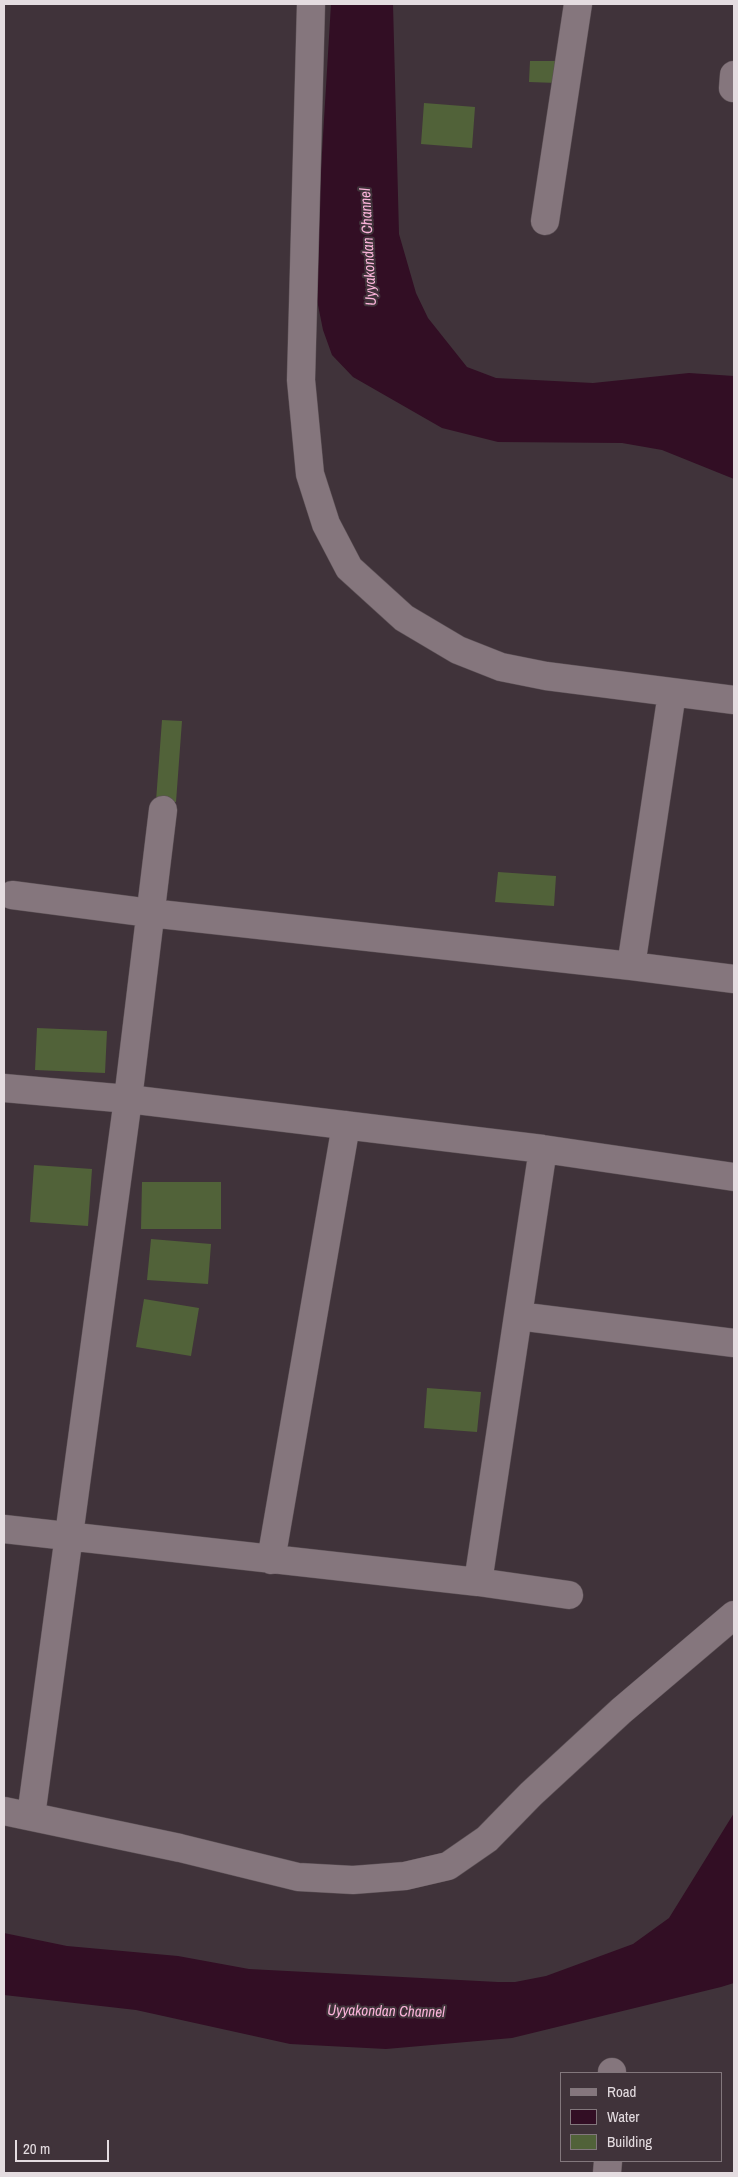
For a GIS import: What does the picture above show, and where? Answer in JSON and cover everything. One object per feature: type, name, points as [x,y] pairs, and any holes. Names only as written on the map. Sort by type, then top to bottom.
[{"type":"street","points":[[310,4],[301,380],[310,474],[326,524],[349,568],[404,618],[458,650],[501,667],[546,676],[734,700]]},
{"type":"street","points":[[545,221],[578,4]]},
{"type":"street","points":[[631,966],[672,693]]},
{"type":"street","points":[[31,1816],[128,1100],[163,810]]},
{"type":"street","points":[[12,895],[150,913],[734,979]]},
{"type":"street","points":[[4,1088],[128,1100],[543,1149],[734,1177]]},
{"type":"street","points":[[271,1560],[346,1126]]},
{"type":"street","points":[[478,1582],[543,1149]]},
{"type":"street","points":[[518,1316],[734,1343]]},
{"type":"street","points":[[4,1528],[69,1537],[478,1582],[569,1596]]},
{"type":"street","points":[[4,1811],[180,1848],[298,1878],[353,1880],[397,1877],[448,1866],[488,1839],[532,1794],[621,1711],[734,1615]]},
{"type":"water","name":"Uyyakondan Channel","points":[[331,4],[393,4],[399,234],[416,293],[428,318],[467,367],[496,378],[593,383],[689,373],[734,376],[734,479],[662,450],[622,443],[498,442],[442,428],[353,377],[332,355],[323,330],[314,285]]},
{"type":"water","name":"Uyyakondan Channel","points":[[734,1813],[734,1983],[721,1987],[512,2038],[386,2049],[290,2044],[136,2010],[4,1995],[4,1933],[67,1946],[178,1956],[249,1969],[498,1982],[515,1982],[546,1976],[633,1944],[669,1918]]},
{"type":"building","points":[[530,61],[558,61],[557,83],[529,82]]},
{"type":"building","points":[[424,103],[475,107],[472,148],[421,144]]},
{"type":"building","points":[[162,720],[182,721],[176,802],[156,801]]},
{"type":"building","points":[[498,872],[556,876],[554,906],[495,902]]},
{"type":"building","points":[[37,1028],[107,1031],[105,1073],[35,1070]]},
{"type":"building","points":[[34,1165],[92,1169],[88,1226],[30,1222]]},
{"type":"building","points":[[142,1182],[221,1182],[221,1229],[141,1229]]},
{"type":"building","points":[[151,1239],[211,1244],[208,1284],[147,1280]]},
{"type":"building","points":[[144,1299],[199,1308],[191,1356],[136,1347]]},
{"type":"building","points":[[427,1388],[481,1392],[477,1432],[424,1428]]}]
